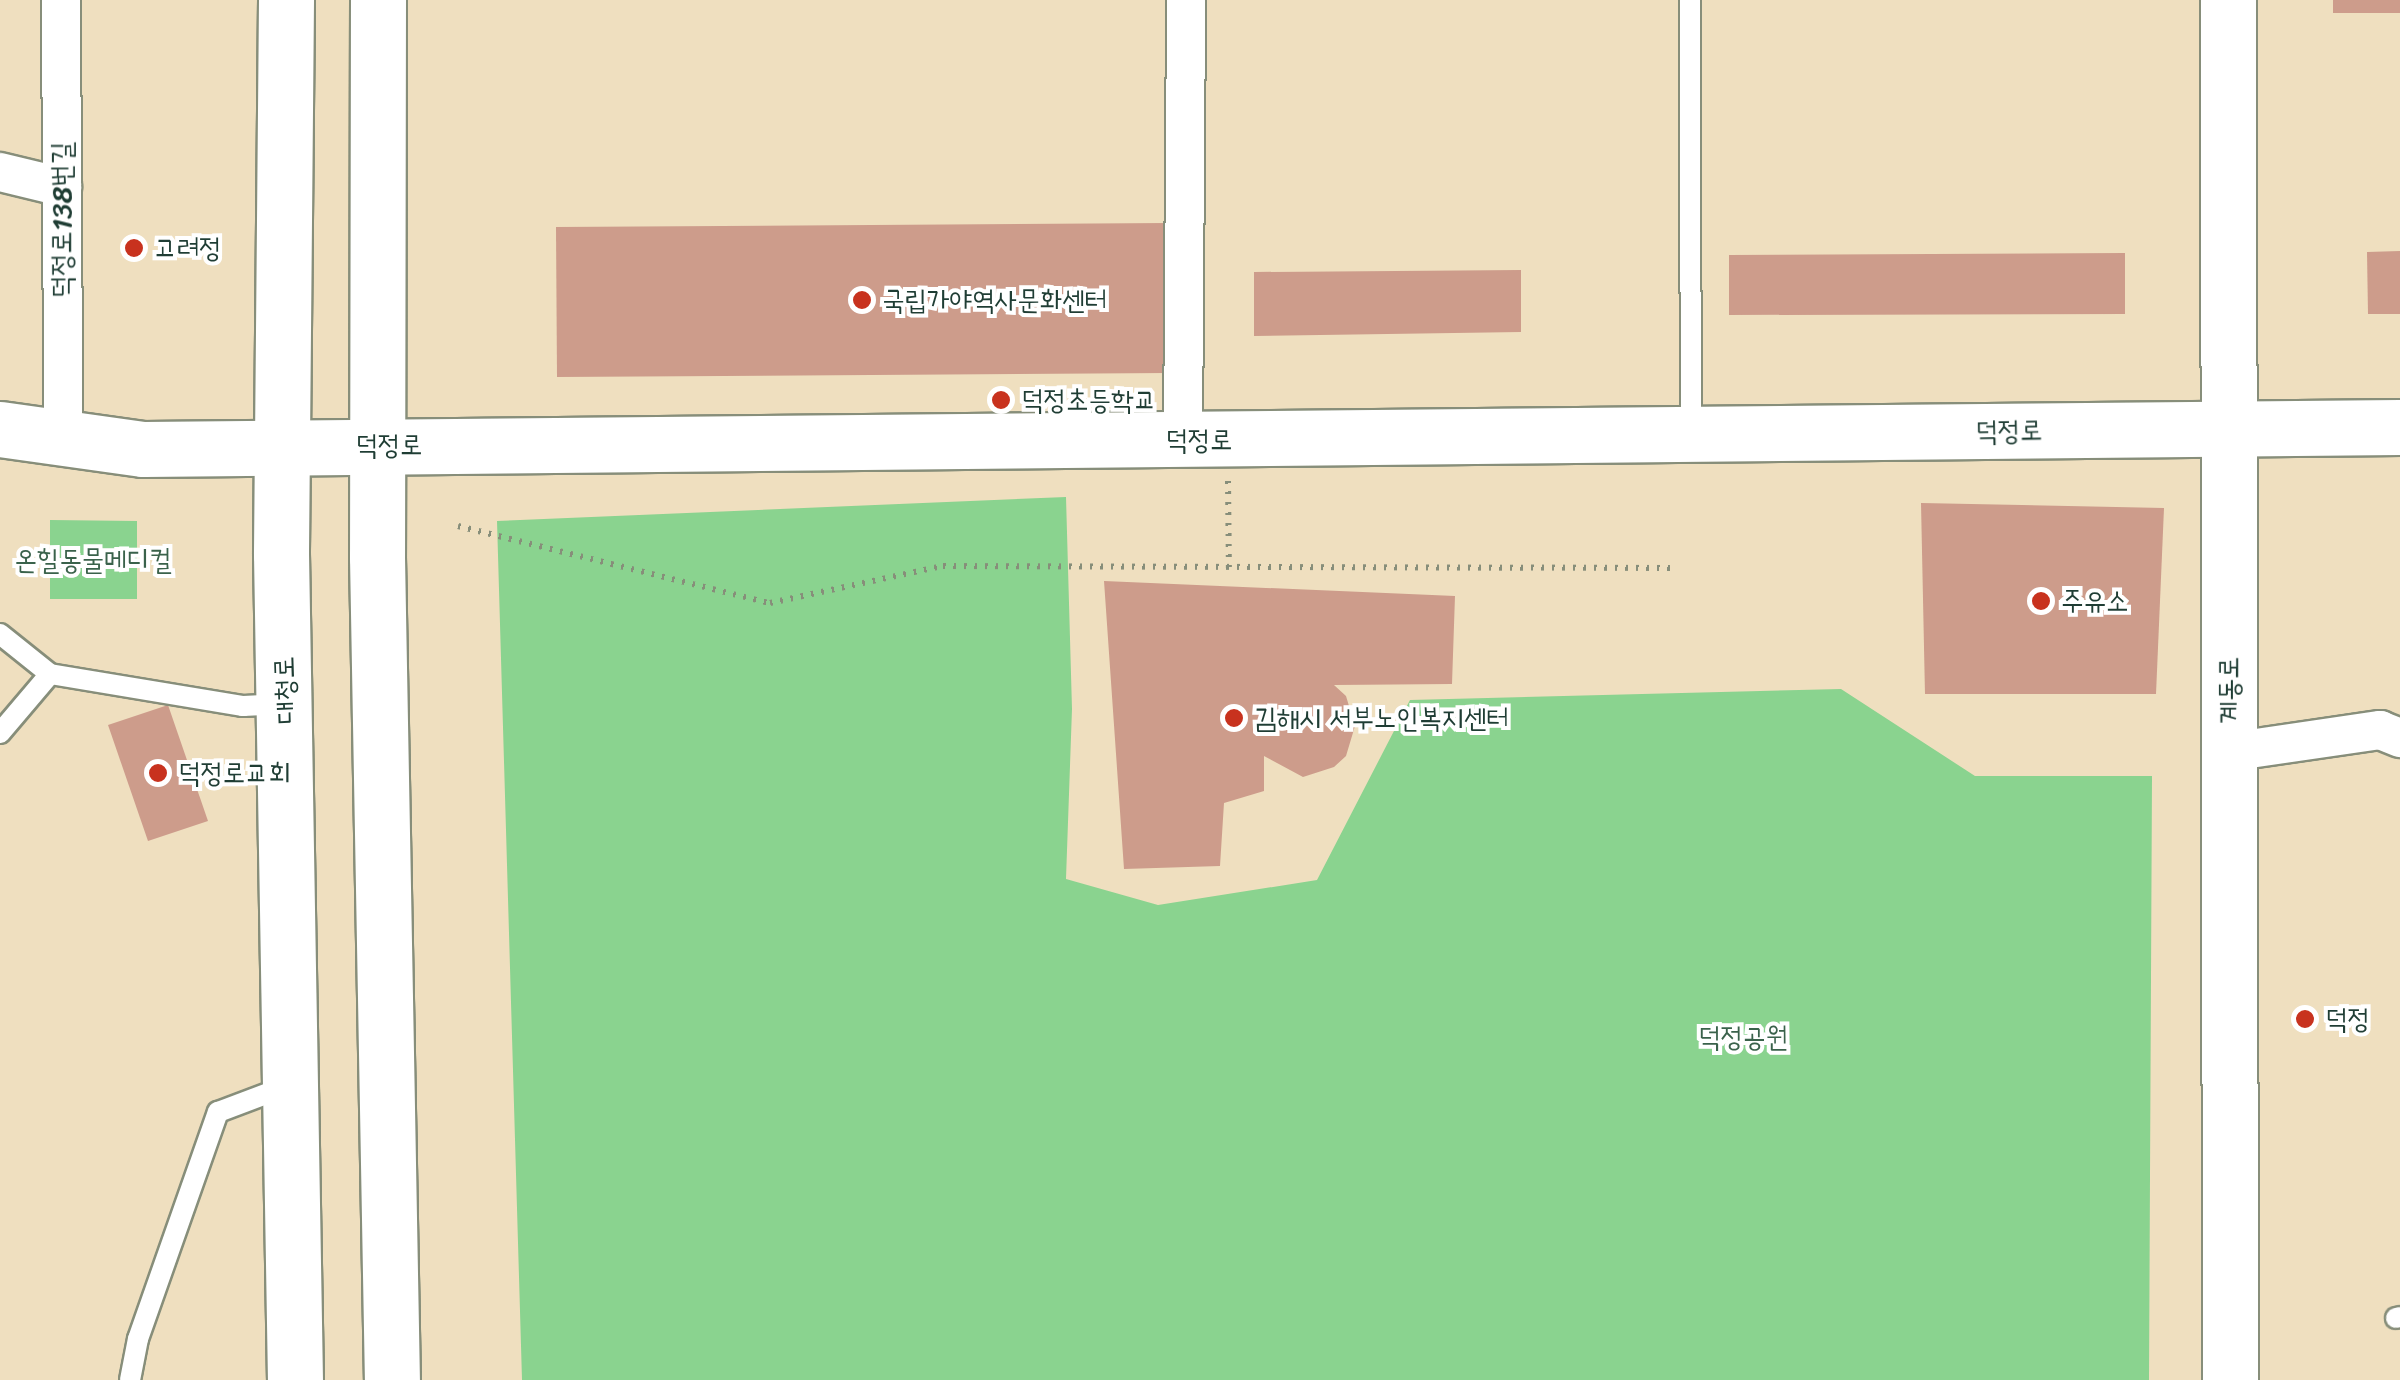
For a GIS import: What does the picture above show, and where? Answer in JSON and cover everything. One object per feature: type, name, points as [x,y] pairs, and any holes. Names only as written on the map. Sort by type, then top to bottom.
[{"type":"street","name":"덕정로138번길","points":[[61,0],[62,441]]},
{"type":"street","name":"대청로","points":[[286,0],[283,446],[295,1380]]},
{"type":"street","points":[[378,0],[378,445],[392,1380]]},
{"type":"street","points":[[1186,0],[1205,440]]},
{"type":"street","name":"계동로","points":[[2228,0],[2230,1380]]},
{"type":"street","points":[[0,172],[62,187]]},
{"type":"street","name":"덕정로","points":[[0,430],[143,449],[2400,427]]},
{"type":"street","points":[[2229,752],[2380,730],[2400,738]]},
{"type":"lane","points":[[1690,0],[1692,435]]},
{"type":"lane","points":[[0,634],[50,674],[243,706],[286,704]]},
{"type":"lane","points":[[0,733],[50,674]]},
{"type":"lane","points":[[130,1380],[138,1339],[218,1112],[293,1083]]},
{"type":"path","points":[[1205,440],[1229,570]]},
{"type":"path","points":[[458,526],[770,603],[942,566],[1229,570],[1670,568]]},
{"type":"green space","name":"덕정공원","points":[[1066,497],[1072,709],[1066,879],[1158,905],[1317,880],[1410,700],[1841,689],[1975,776],[2152,776],[2149,1380],[522,1380],[497,521]]},
{"type":"green space","name":"온힐동물메디컬","points":[[50,520],[137,521],[137,599],[50,599]]},
{"type":"building","points":[[2333,0],[2400,0],[2400,13],[2333,13]]},
{"type":"building","name":"국립가야역사문화센터","points":[[1167,223],[1169,373],[557,377],[556,227]]},
{"type":"building","points":[[2400,251],[2400,314],[2368,314],[2367,252]]},
{"type":"building","points":[[2125,253],[2125,314],[1729,315],[1729,255]]},
{"type":"building","points":[[1521,270],[1521,332],[1254,336],[1254,272]]},
{"type":"building","name":"주유소","points":[[1921,503],[2164,508],[2156,694],[1925,694]]},
{"type":"building","name":"김해시 서부노인복지센터","points":[[1104,581],[1455,596],[1452,684],[1334,685],[1346,696],[1355,726],[1346,756],[1334,767],[1303,777],[1264,756],[1264,791],[1224,803],[1220,866],[1124,869]]},
{"type":"building","name":"덕정로교회","points":[[168,705],[208,821],[148,841],[108,725]]},
{"type":"place","name":"고려정","points":[[134,248]]},
{"type":"place","name":"국립가야역사문화센터","points":[[862,300]]},
{"type":"place","name":"덕정초등학교","points":[[1001,400]]},
{"type":"place","name":"주유소","points":[[2041,601]]},
{"type":"place","name":"김해시 서부노인복지센터","points":[[1234,718]]},
{"type":"place","name":"덕정로교회","points":[[158,773]]},
{"type":"place","name":"덕정","points":[[2305,1019]]}]
